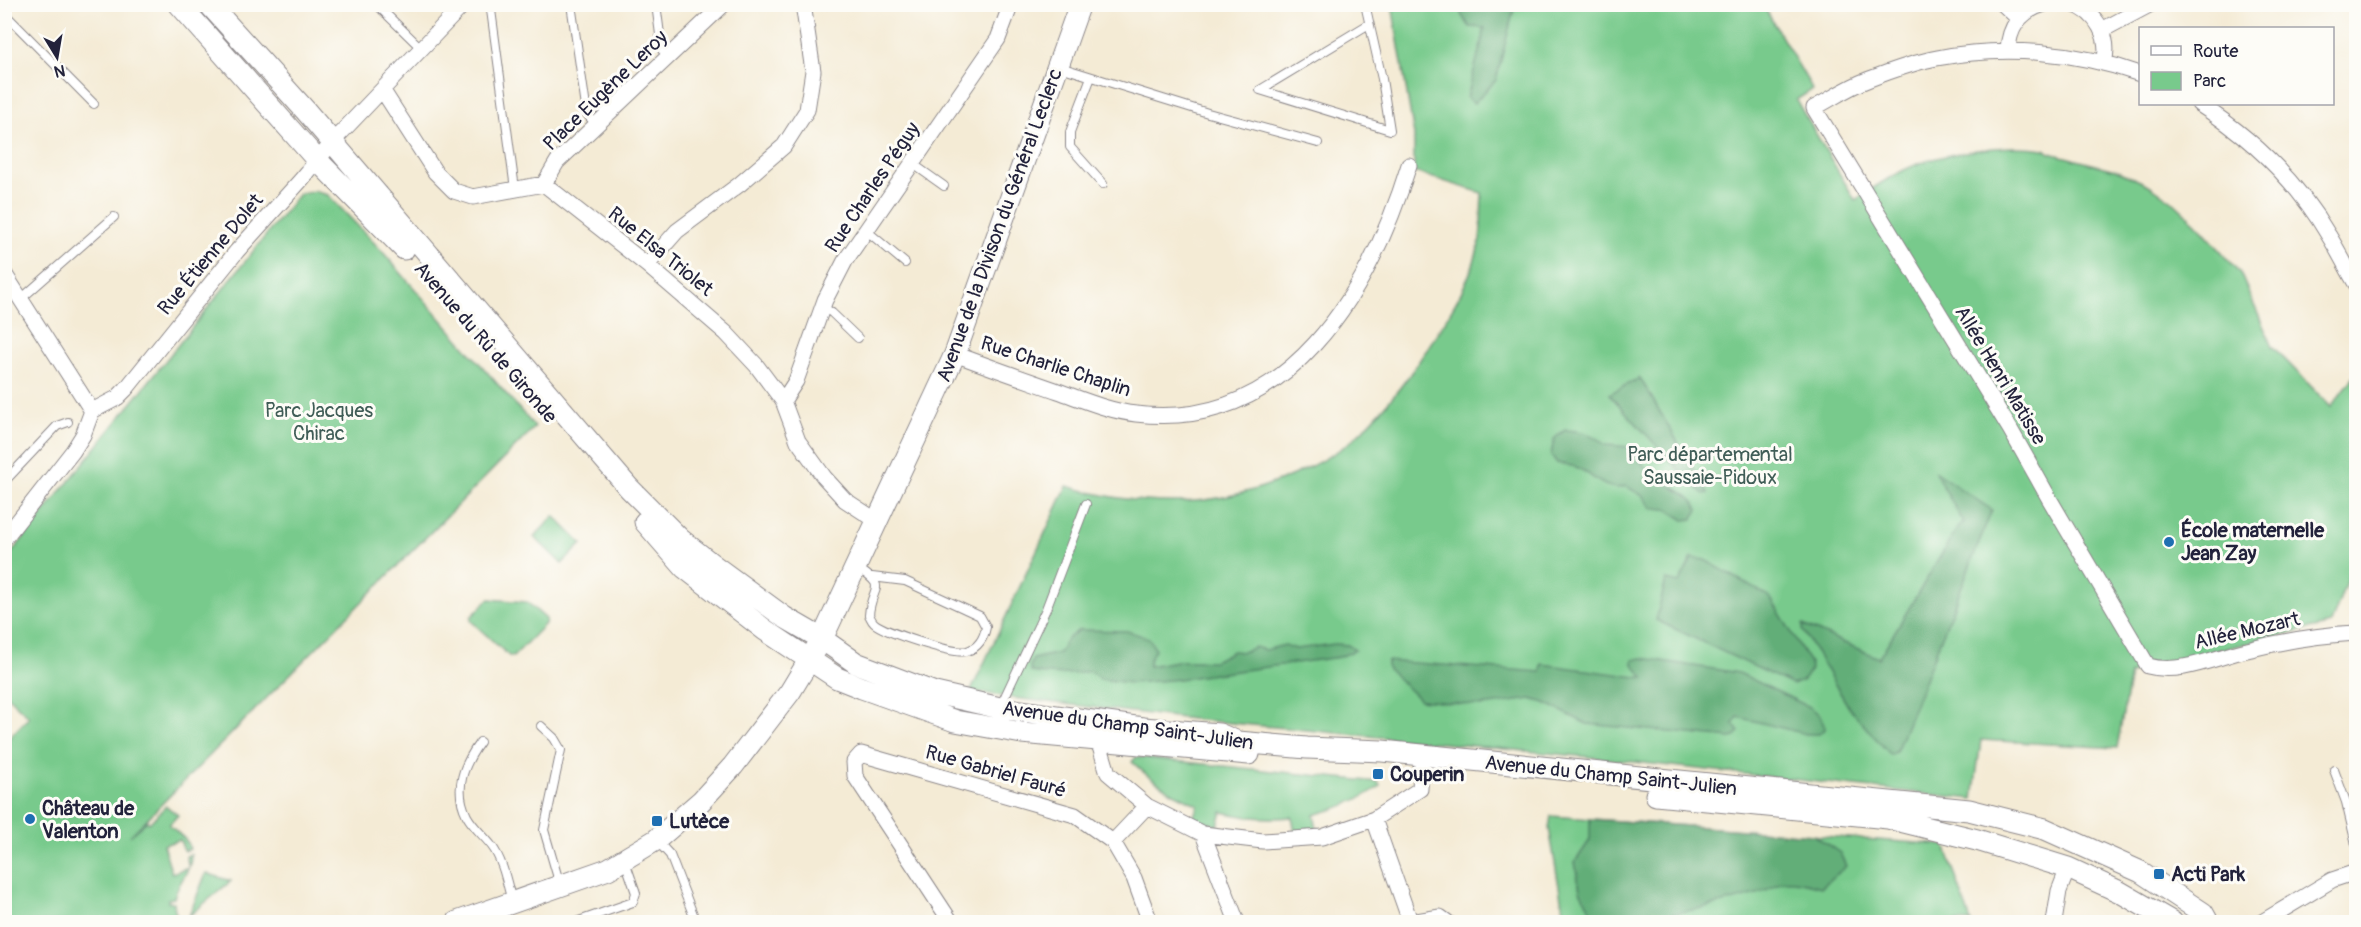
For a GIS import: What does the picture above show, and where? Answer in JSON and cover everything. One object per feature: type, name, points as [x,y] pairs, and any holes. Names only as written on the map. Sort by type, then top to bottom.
[{"type":"main road","name":"Avenue du Rû de Gironde","points":[[179,4],[318,161],[391,234],[685,568],[765,630],[809,660]]},
{"type":"main road","name":"Avenue du Rû de Gironde","points":[[209,4],[332,142],[629,488],[680,539],[713,565],[784,617],[822,639]]},
{"type":"main road","name":"Avenue de la Divison du Général Leclerc","points":[[457,922],[608,869],[656,840],[701,801],[734,766],[790,692],[864,572],[877,521],[955,354],[1080,4]]},
{"type":"main road","name":"Avenue du Champ Saint-Julien","points":[[822,639],[856,663],[935,693],[1000,708],[1116,725],[1219,734],[1238,742],[1382,751],[1970,810],[2045,829],[2141,872],[2203,913],[2208,922]]},
{"type":"main road","name":"Avenue du Champ Saint-Julien","points":[[809,660],[837,678],[955,721],[1022,733],[1270,756],[1330,758],[1888,818],[1977,840],[2068,868],[2120,892],[2172,922]]},
{"type":"main road","points":[[1098,740],[1116,725]]},
{"type":"main road","points":[[1382,751],[1411,759],[1421,769]]},
{"type":"street","name":"Rue Étienne Dolet","points":[[92,411],[117,398],[126,389],[237,250],[318,161],[332,142],[464,4]]},
{"type":"street","name":"Place Eugène Leroy","points":[[544,184],[557,162],[670,58],[724,4]]},
{"type":"street","points":[[647,265],[676,231],[740,184],[784,146],[807,110],[813,71],[803,4]]},
{"type":"street","name":"Rue Charles Péguy","points":[[783,401],[795,381],[823,307],[845,261],[998,39],[1011,4]]},
{"type":"street","points":[[2003,4],[2018,18]]},
{"type":"street","points":[[2044,4],[2018,18],[2010,32],[2008,50],[2032,51],[2104,63],[2139,74]]},
{"type":"street","points":[[2072,4],[2089,14],[2102,30],[2106,45],[2104,63]]},
{"type":"street","points":[[2102,30],[2151,4]]},
{"type":"street","name":"Allée Henri Matisse","points":[[2008,50],[1936,58],[1865,80],[1814,108],[2010,429],[2148,666]]},
{"type":"street","points":[[383,91],[435,172],[454,191],[473,197],[544,184]]},
{"type":"street","points":[[2200,105],[2246,137],[2294,185],[2329,236],[2356,284]]},
{"type":"street","name":"Rue Charlie Chaplin","points":[[955,354],[1103,407],[1134,414],[1180,416],[1203,412],[1239,400],[1272,383],[1286,372],[1315,344],[1338,315],[1370,263],[1395,212],[1409,165]]},
{"type":"street","name":"Rue Elsa Triolet","points":[[544,184],[647,265],[726,333],[756,365],[783,401],[798,441],[824,477],[845,500],[877,521]]},
{"type":"street","points":[[4,273],[92,411],[83,435],[73,451],[4,539]]},
{"type":"street","name":"Allée Mozart","points":[[2148,666],[2172,670],[2292,640],[2356,633]]},
{"type":"street","points":[[1098,740],[1108,773],[1147,806],[1203,834],[1263,841],[1322,837],[1374,819],[1420,789],[1421,769]]},
{"type":"street","name":"Rue Gabriel Fauré","points":[[951,922],[855,776],[854,762],[861,754],[1075,815],[1113,842],[1134,878],[1150,922]]},
{"type":"street","points":[[1113,842],[1147,806]]},
{"type":"street","points":[[1374,819],[1409,922],[1440,917],[1447,922]]},
{"type":"street","points":[[1203,834],[1237,922]]},
{"type":"street","points":[[2054,922],[2059,891],[2068,868]]},
{"type":"street","points":[[2262,922],[2332,880],[2356,872]]},
{"type":"lane","points":[[376,4],[422,49]]},
{"type":"lane","points":[[488,4],[491,10],[515,189]]},
{"type":"lane","points":[[571,4],[587,114],[597,126]]},
{"type":"lane","points":[[656,4],[662,50],[670,58]]},
{"type":"lane","points":[[1365,4],[1382,79],[1390,130],[1260,90],[1369,24]]},
{"type":"lane","points":[[4,13],[94,104]]},
{"type":"lane","points":[[1058,67],[1208,113],[1318,143]]},
{"type":"lane","points":[[1091,77],[1070,132],[1070,147],[1103,184]]},
{"type":"lane","points":[[913,164],[944,186]]},
{"type":"lane","points":[[21,299],[114,217]]},
{"type":"lane","points":[[867,231],[905,263]]},
{"type":"lane","points":[[823,307],[858,338]]},
{"type":"lane","points":[[4,482],[57,426],[68,422]]},
{"type":"lane","points":[[1000,708],[1046,609],[1086,504]]},
{"type":"lane","points":[[864,572],[905,581],[980,616],[986,627],[979,644],[967,651],[952,651],[924,644],[876,624],[869,615],[871,603],[877,591],[864,572]]},
{"type":"lane","points":[[541,726],[554,738],[561,750],[544,825],[547,848],[561,886]]},
{"type":"lane","points":[[480,742],[465,765],[462,797],[467,816],[492,846],[505,874],[513,903]]},
{"type":"lane","points":[[2334,770],[2346,802],[2356,844]]},
{"type":"lane","points":[[656,840],[670,855],[696,922]]},
{"type":"lane","points":[[576,922],[633,902],[636,893],[624,860]]},
{"type":"green space","name":"Parc départemental Saussaie-Pidoux","points":[[1392,5],[1763,5],[1812,90],[1796,100],[1855,200],[1892,176],[1923,162],[1960,153],[2003,148],[2045,149],[2050,153],[2115,170],[2149,185],[2171,200],[2200,227],[2240,273],[2272,346],[2331,407],[2356,374],[2356,554],[2331,624],[2210,652],[2130,674],[2117,748],[1981,740],[1973,799],[1589,757],[1200,720],[971,691],[1067,486],[1129,499],[1188,502],[1247,492],[1276,482],[1330,456],[1363,430],[1402,385],[1444,323],[1466,282],[1477,254],[1481,233],[1482,193],[1414,172],[1414,135]]},
{"type":"green space","points":[[1458,5],[1515,5],[1496,80],[1474,103],[1467,98],[1485,28],[1470,27]]},
{"type":"green space","name":"Parc Jacques Chirac","points":[[314,191],[328,195],[381,250],[535,427],[130,836],[147,821],[149,823],[166,806],[178,815],[169,825],[186,840],[190,849],[184,851],[180,840],[163,845],[172,873],[189,867],[174,898],[168,899],[168,902],[174,902],[180,922],[5,922],[5,742],[29,717],[5,694],[5,561],[299,194]]},
{"type":"green space","points":[[1640,378],[1708,493],[1704,494],[1690,482],[1609,394]]},
{"type":"green space","points":[[1565,430],[1587,433],[1605,445],[1630,447],[1650,471],[1663,482],[1687,495],[1698,510],[1692,519],[1684,520],[1667,509],[1652,508],[1643,496],[1626,486],[1619,488],[1606,485],[1576,467],[1557,463],[1551,455],[1554,439]]},
{"type":"green space","points":[[1934,471],[1992,510],[1896,752],[1891,755],[1851,711],[1803,631],[1803,625],[1879,658],[1958,527],[1964,523]]},
{"type":"green space","points":[[554,516],[582,544],[562,564],[534,537]]},
{"type":"green space","points":[[1692,558],[1705,560],[1770,597],[1810,663],[1811,670],[1802,681],[1793,685],[1656,620],[1666,580],[1679,583]]},
{"type":"green space","points":[[489,599],[527,602],[546,619],[545,624],[513,657],[509,656],[471,621],[471,617]]},
{"type":"green space","points":[[1079,630],[1127,631],[1149,638],[1155,649],[1149,666],[1177,661],[1214,661],[1233,651],[1243,652],[1255,647],[1265,650],[1285,645],[1296,649],[1335,644],[1348,645],[1355,650],[1340,657],[1171,680],[1131,683],[1100,679],[1090,671],[1060,674],[1031,672],[1030,666],[1033,659],[1059,653],[1067,639]]},
{"type":"green space","points":[[1642,658],[1739,673],[1807,706],[1820,715],[1825,728],[1819,734],[1806,734],[1738,717],[1733,724],[1739,732],[1731,738],[1587,724],[1545,703],[1531,699],[1482,706],[1420,700],[1387,668],[1387,661],[1541,672],[1542,664],[1644,678],[1633,664],[1633,660]]},
{"type":"green space","points":[[1136,757],[1378,782],[1381,786],[1349,804],[1314,815],[1317,829],[1295,832],[1292,817],[1257,818],[1222,812],[1218,826],[1193,818],[1198,805],[1170,791],[1148,776],[1132,762]]},
{"type":"green space","points":[[1551,816],[1945,845],[1971,922],[1565,922],[1549,828]]},
{"type":"green space","points":[[1590,819],[1814,835],[1840,853],[1846,866],[1822,887],[1799,881],[1786,881],[1760,893],[1677,913],[1631,920],[1596,919],[1580,891],[1575,862],[1590,840]]},
{"type":"green space","points":[[191,854],[191,860],[189,867],[186,856]]},
{"type":"green space","points":[[206,873],[231,881],[189,916]]},
{"type":"place","name":"École maternelle Jean Zay","points":[[2169,542]]},
{"type":"place","name":"Couperin","points":[[1378,774]]},
{"type":"place","name":"Château de Valenton","points":[[30,819]]},
{"type":"place","name":"Lutèce","points":[[657,821]]},
{"type":"place","name":"Acti Park","points":[[2159,874]]}]
